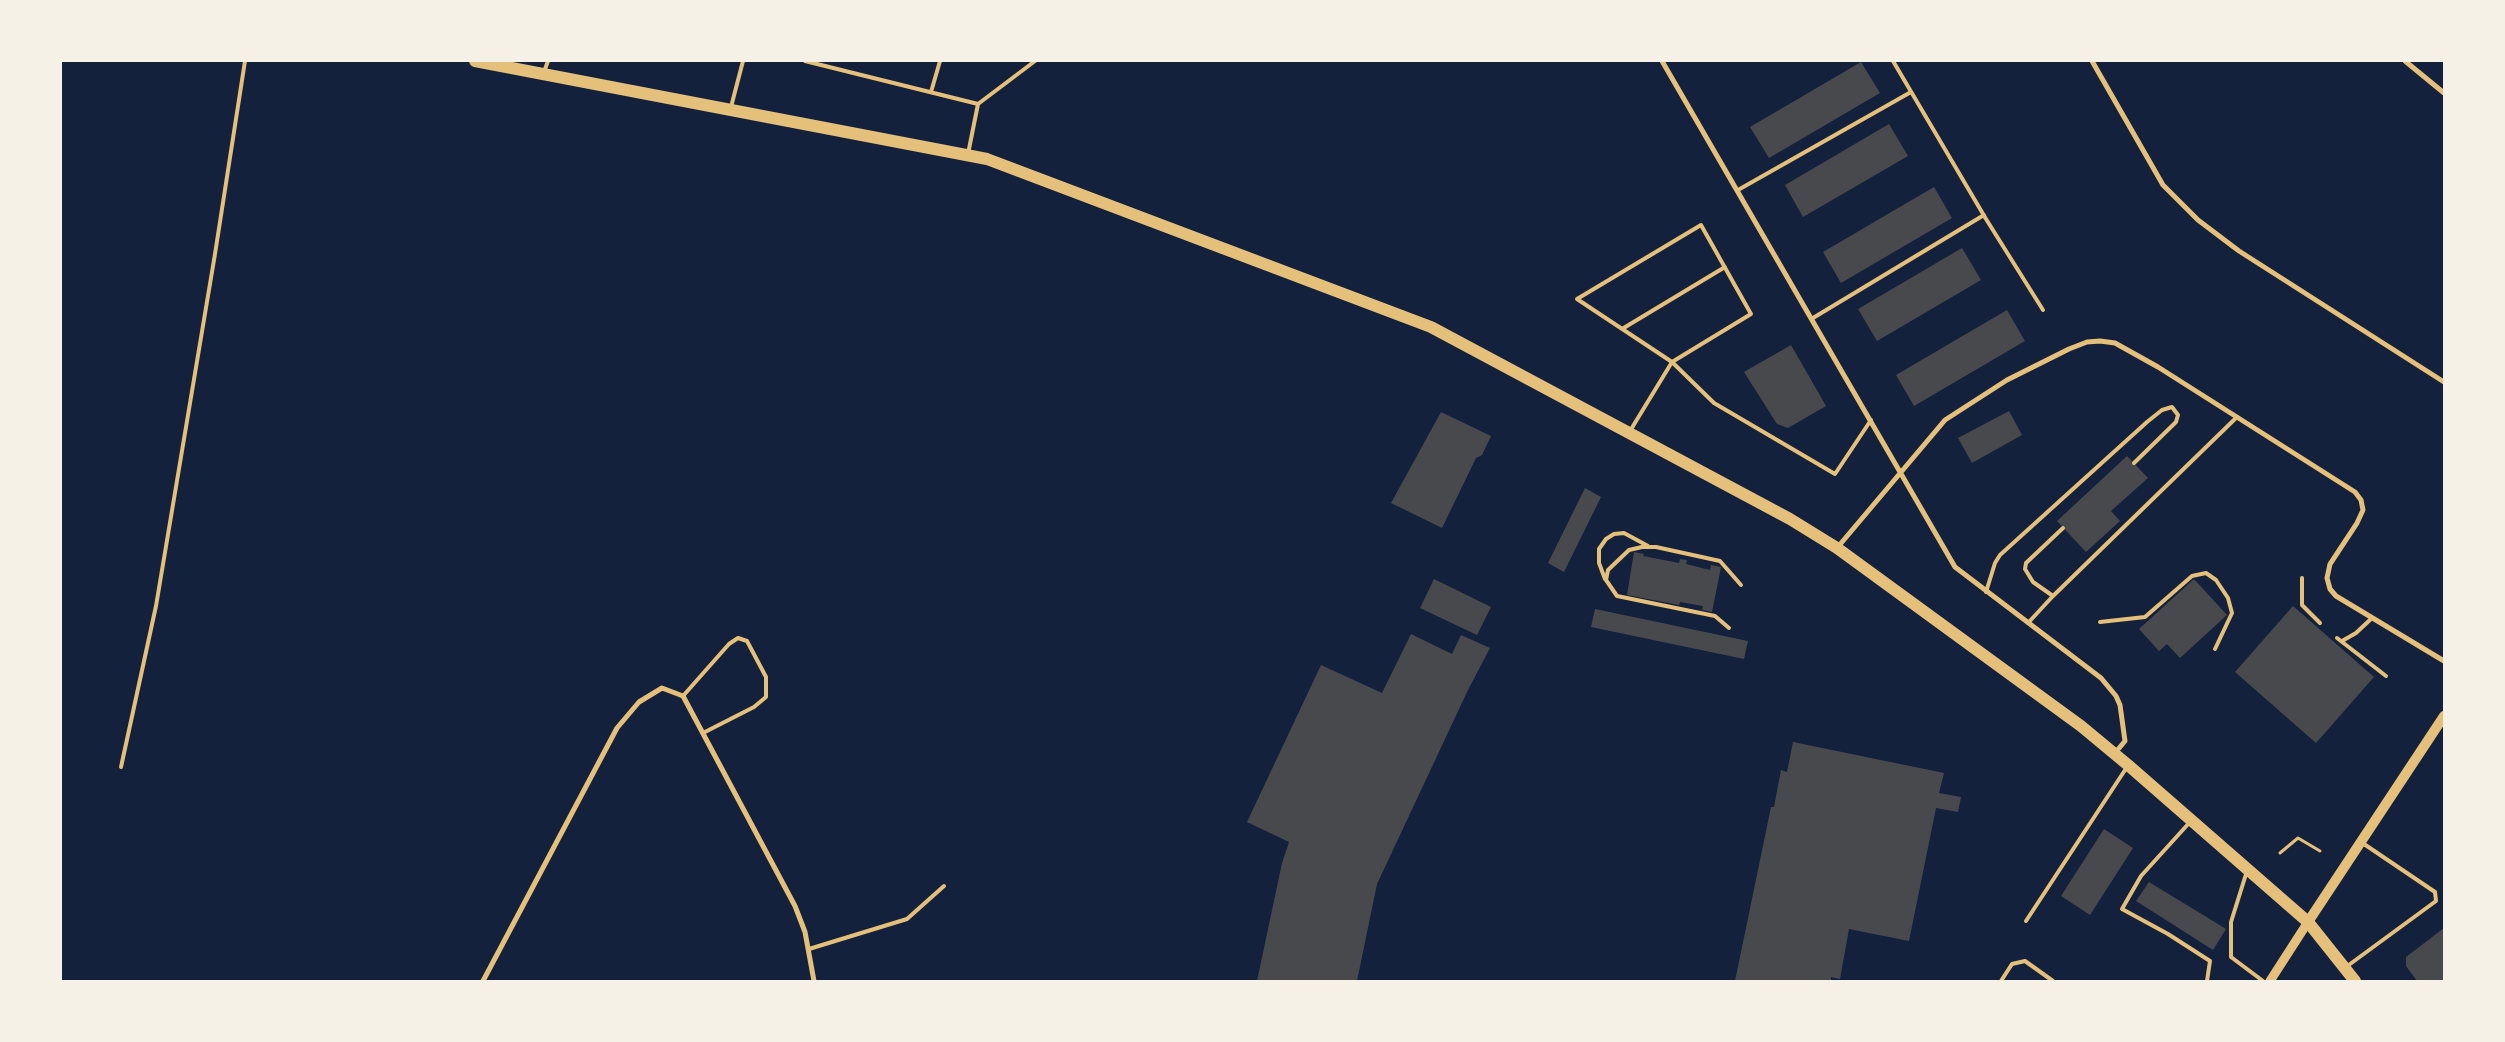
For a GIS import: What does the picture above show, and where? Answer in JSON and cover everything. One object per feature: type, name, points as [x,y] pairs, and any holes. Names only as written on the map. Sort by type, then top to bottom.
[{"type":"main road","points":[[475,61],[988,159],[1431,327],[1790,518],[1837,548],[2081,726],[2115,754],[2308,922],[2355,981]]},
{"type":"main road","points":[[2308,922],[2361,842],[2440,731],[2444,716]]},
{"type":"street","points":[[2092,61],[2163,185],[2198,220],[2239,251],[2444,382]]},
{"type":"street","points":[[2405,61],[2444,93]]},
{"type":"street","points":[[1663,62],[1872,420],[1955,567],[2101,678],[2110,687],[2120,705],[2125,741],[2115,754]]},
{"type":"street","points":[[1837,548],[1902,473],[1934,431],[1961,409],[2007,380],[2087,342],[2100,341],[2127,348],[2355,492],[2361,500],[2363,510],[2357,523],[2330,564],[2327,578],[2336,596],[2444,661]]},
{"type":"street","points":[[483,981],[617,728],[639,702],[662,688],[683,696],[794,906],[805,932],[814,981]]},
{"type":"street","points":[[2270,981],[2308,922]]},
{"type":"lane","points":[[122,767],[156,606],[245,61]]},
{"type":"lane","points":[[544,74],[548,61]]},
{"type":"lane","points":[[730,110],[743,61]]},
{"type":"lane","points":[[805,61],[978,104]]},
{"type":"lane","points":[[931,92],[940,61]]},
{"type":"lane","points":[[967,156],[978,104],[1035,61]]},
{"type":"lane","points":[[1893,61],[1984,215],[2043,310]]},
{"type":"lane","points":[[1738,190],[1911,92]]},
{"type":"lane","points":[[1812,318],[1984,215]]},
{"type":"lane","points":[[1629,433],[1672,362],[1751,314],[1702,225],[1577,299],[1672,362],[1714,403],[1835,474],[1872,420]]},
{"type":"lane","points":[[1622,329],[1725,267]]},
{"type":"lane","points":[[1986,592],[1994,563],[2000,555],[2147,422],[2162,410],[2172,407],[2178,415],[2176,422],[2134,463]]},
{"type":"lane","points":[[2028,623],[2053,596],[2237,417]]},
{"type":"lane","points":[[2053,596],[2033,582],[2025,569],[2026,563],[2063,528]]},
{"type":"lane","points":[[1730,628],[1714,616],[1617,596],[1606,580],[1599,563],[1599,549],[1606,539],[1614,534],[1624,533],[1650,547],[1720,561],[1741,585]]},
{"type":"lane","points":[[1606,580],[1608,570],[1629,550],[1650,547]]},
{"type":"lane","points":[[2100,622],[2145,617],[2192,576],[2206,573],[2216,580],[2228,598],[2232,613],[2215,649]]},
{"type":"lane","points":[[2302,578],[2302,604],[2320,623]]},
{"type":"lane","points":[[2342,641],[2372,618]]},
{"type":"lane","points":[[683,696],[729,644],[738,638],[747,641],[766,677],[766,697],[754,707],[703,733]]},
{"type":"lane","points":[[2337,638],[2386,676]]},
{"type":"lane","points":[[2026,921],[2128,765]]},
{"type":"lane","points":[[2192,820],[2141,876],[2122,909],[2168,934],[2210,961],[2207,981]]},
{"type":"lane","points":[[2345,968],[2436,901],[2435,892],[2361,842]]},
{"type":"lane","points":[[2247,869],[2231,922],[2231,957],[2263,981]]},
{"type":"lane","points":[[808,949],[907,919],[944,886]]},
{"type":"lane","points":[[2001,981],[2012,964],[2025,961],[2053,981]]},
{"type":"path","points":[[2280,853],[2298,838],[2320,851]]},
{"type":"building","points":[[1861,62],[1880,93],[1769,158],[1750,127]]},
{"type":"building","points":[[1889,124],[1908,156],[1803,217],[1785,185]]},
{"type":"building","points":[[1934,187],[1952,218],[1841,283],[1823,252]]},
{"type":"building","points":[[1962,248],[1981,280],[1877,341],[1858,309]]},
{"type":"building","points":[[2007,310],[2025,341],[1914,406],[1896,375]]},
{"type":"building","points":[[1791,345],[1826,406],[1788,428],[1777,424],[1744,372]]},
{"type":"building","points":[[2009,411],[2022,435],[1972,463],[1958,438]]},
{"type":"building","points":[[1441,412],[1491,436],[1482,455],[1476,458],[1442,528],[1391,503]]},
{"type":"building","points":[[2127,456],[2148,478],[2111,511],[2120,521],[2086,552],[2057,521]]},
{"type":"building","points":[[1585,488],[1601,497],[1564,572],[1548,563]]},
{"type":"building","points":[[1634,552],[1644,554],[1643,556],[1679,563],[1680,559],[1687,560],[1686,564],[1710,570],[1711,565],[1721,567],[1712,612],[1702,610],[1703,606],[1680,602],[1679,605],[1627,595]]},
{"type":"building","points":[[1434,579],[1491,607],[1477,635],[1420,608]]},
{"type":"building","points":[[2194,579],[2227,615],[2180,658],[2167,644],[2159,651],[2139,629]]},
{"type":"building","points":[[2293,606],[2374,677],[2316,743],[2235,672]]},
{"type":"building","points":[[1595,609],[1748,641],[1744,659],[1591,627]]},
{"type":"building","points":[[1411,634],[1452,654],[1461,635],[1490,648],[1468,690],[1377,884],[1357,981],[1257,981],[1282,863],[1289,842],[1247,822],[1321,665],[1382,693]]},
{"type":"building","points":[[1793,742],[1944,773],[1939,793],[1961,797],[1958,812],[1936,808],[1909,941],[1849,929],[1840,979],[1831,977],[1831,981],[1735,981],[1771,807],[1774,807],[1781,770],[1787,772]]},
{"type":"building","points":[[2104,829],[2133,848],[2090,915],[2061,896]]},
{"type":"building","points":[[2149,882],[2226,929],[2213,950],[2136,901]]},
{"type":"building","points":[[2444,928],[2444,981],[2417,981],[2406,966],[2406,957]]}]
